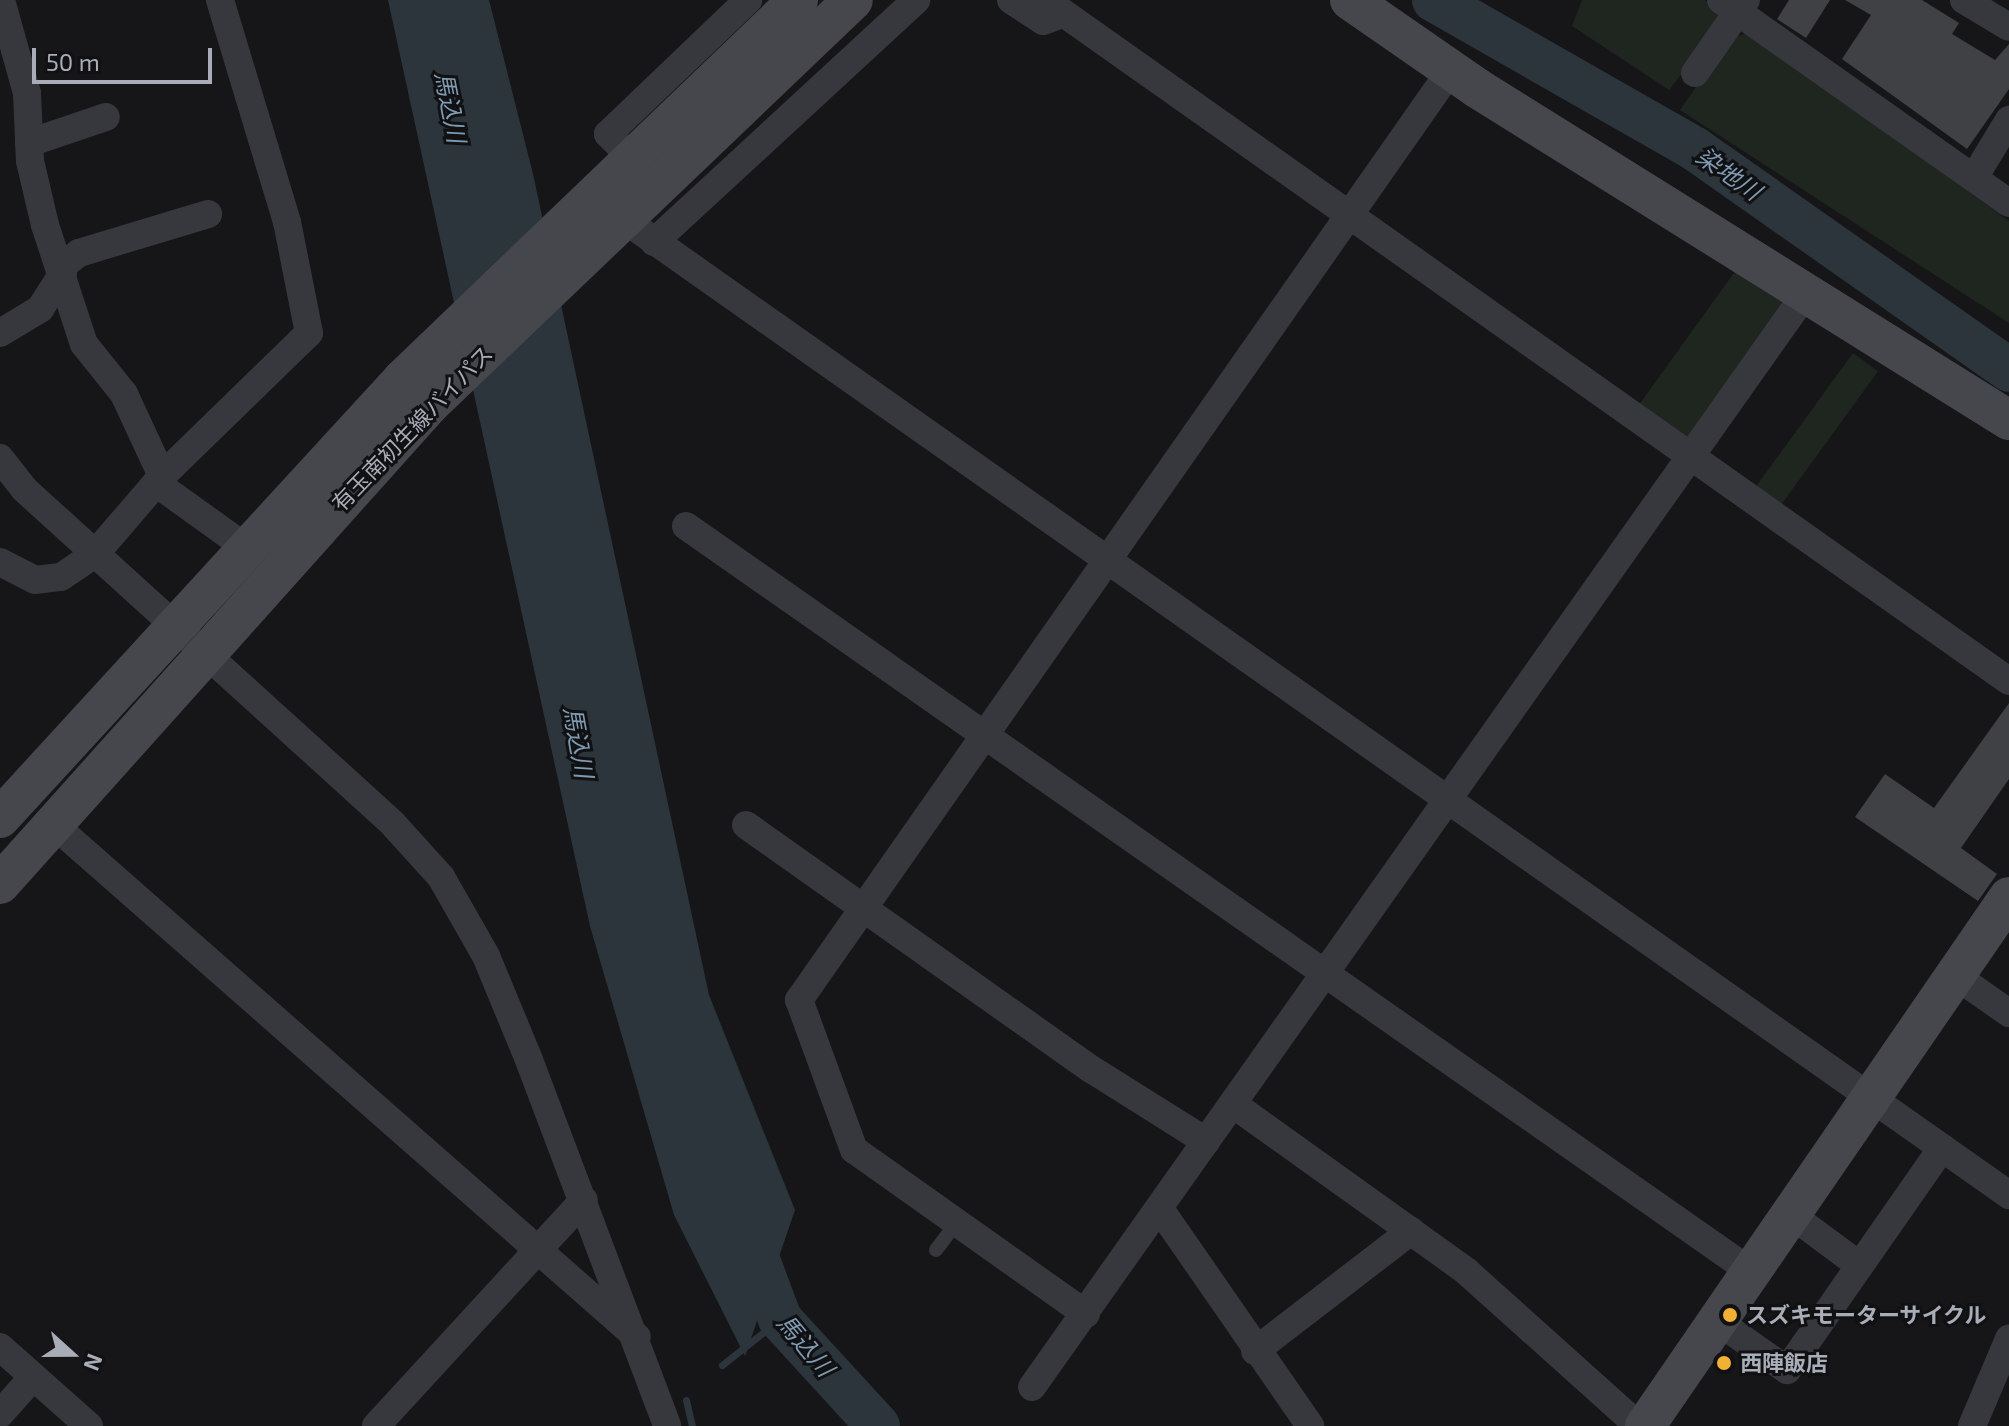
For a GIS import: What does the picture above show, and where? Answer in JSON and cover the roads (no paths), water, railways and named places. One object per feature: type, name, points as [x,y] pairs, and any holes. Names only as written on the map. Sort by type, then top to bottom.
[{"type":"street","points":[[1,0],[27,93],[29,143],[45,225],[84,344],[124,394],[159,479],[245,547]]},
{"type":"street","points":[[0,562],[35,580],[61,577],[95,554],[159,479],[309,333],[287,222],[220,0]]},
{"type":"street","points":[[632,158],[608,134],[748,0]]},
{"type":"street","name":"有玉南初生線バイパス","points":[[603,220],[632,158],[798,0]]},
{"type":"street","name":"有玉南初生線バイパス","points":[[6,798],[245,547],[603,220],[853,0]]},
{"type":"street","points":[[654,242],[916,0]]},
{"type":"street","points":[[1011,0],[1043,21],[1054,7],[1351,213],[2009,681]]},
{"type":"street","points":[[1350,0],[1451,70],[2009,420]]},
{"type":"street","points":[[1964,0],[2009,27]]},
{"type":"street","points":[[1695,73],[1735,4],[2009,203]]},
{"type":"street","points":[[1086,1314],[956,1223],[846,1140],[799,1006],[865,904],[983,734],[1110,563],[1451,70]]},
{"type":"street","points":[[29,143],[106,117]]},
{"type":"street","points":[[1975,176],[2009,120]]},
{"type":"street","points":[[0,333],[40,309],[62,270],[79,253],[208,214]]},
{"type":"street","points":[[603,220],[654,242],[2009,1195]]},
{"type":"street","points":[[1032,1387],[1806,293]]},
{"type":"street","name":"有玉南初生線バイパス","points":[[0,884],[204,652],[420,389]]},
{"type":"street","points":[[0,458],[24,489],[393,824],[441,877],[486,956],[638,1338],[667,1426]]},
{"type":"street","points":[[686,526],[1750,1271]]},
{"type":"street","points":[[53,824],[638,1338]]},
{"type":"street","points":[[746,825],[865,904],[1091,1069],[1206,1141]]},
{"type":"street","points":[[1233,1104],[1411,1231],[1513,1311],[1642,1426],[2009,897]]},
{"type":"street","points":[[1956,976],[2009,1013]]},
{"type":"street","points":[[1716,1320],[1787,1370],[1942,1148]]},
{"type":"street","points":[[376,1426],[535,1249],[584,1200]]},
{"type":"street","points":[[1160,1209],[1255,1351],[1310,1426]]},
{"type":"street","points":[[1790,1214],[1859,1265]]},
{"type":"street","points":[[1255,1351],[1411,1231]]},
{"type":"street","points":[[1972,1426],[2009,1339]]},
{"type":"street","points":[[0,1347],[89,1426]]},
{"type":"street","points":[[0,1414],[33,1377]]},
{"type":"lane","points":[[936,1250],[956,1223]]},
{"type":"water","points":[[388,0],[489,0],[533,174],[709,995],[795,1210],[745,1356],[674,1215],[590,926]]},
{"type":"waterway","name":"染地川","points":[[1434,0],[1695,149],[2009,370]]},
{"type":"waterway","name":"馬込川","points":[[748,1233],[780,1319],[878,1426]]},
{"type":"waterway","points":[[722,1365],[780,1319]]},
{"type":"waterway","points":[[686,1400],[692,1426]]},
{"type":"place","name":"スズキモーターサイクル","points":[[1730,1315]]},
{"type":"place","name":"西陣飯店","points":[[1724,1363]]}]
